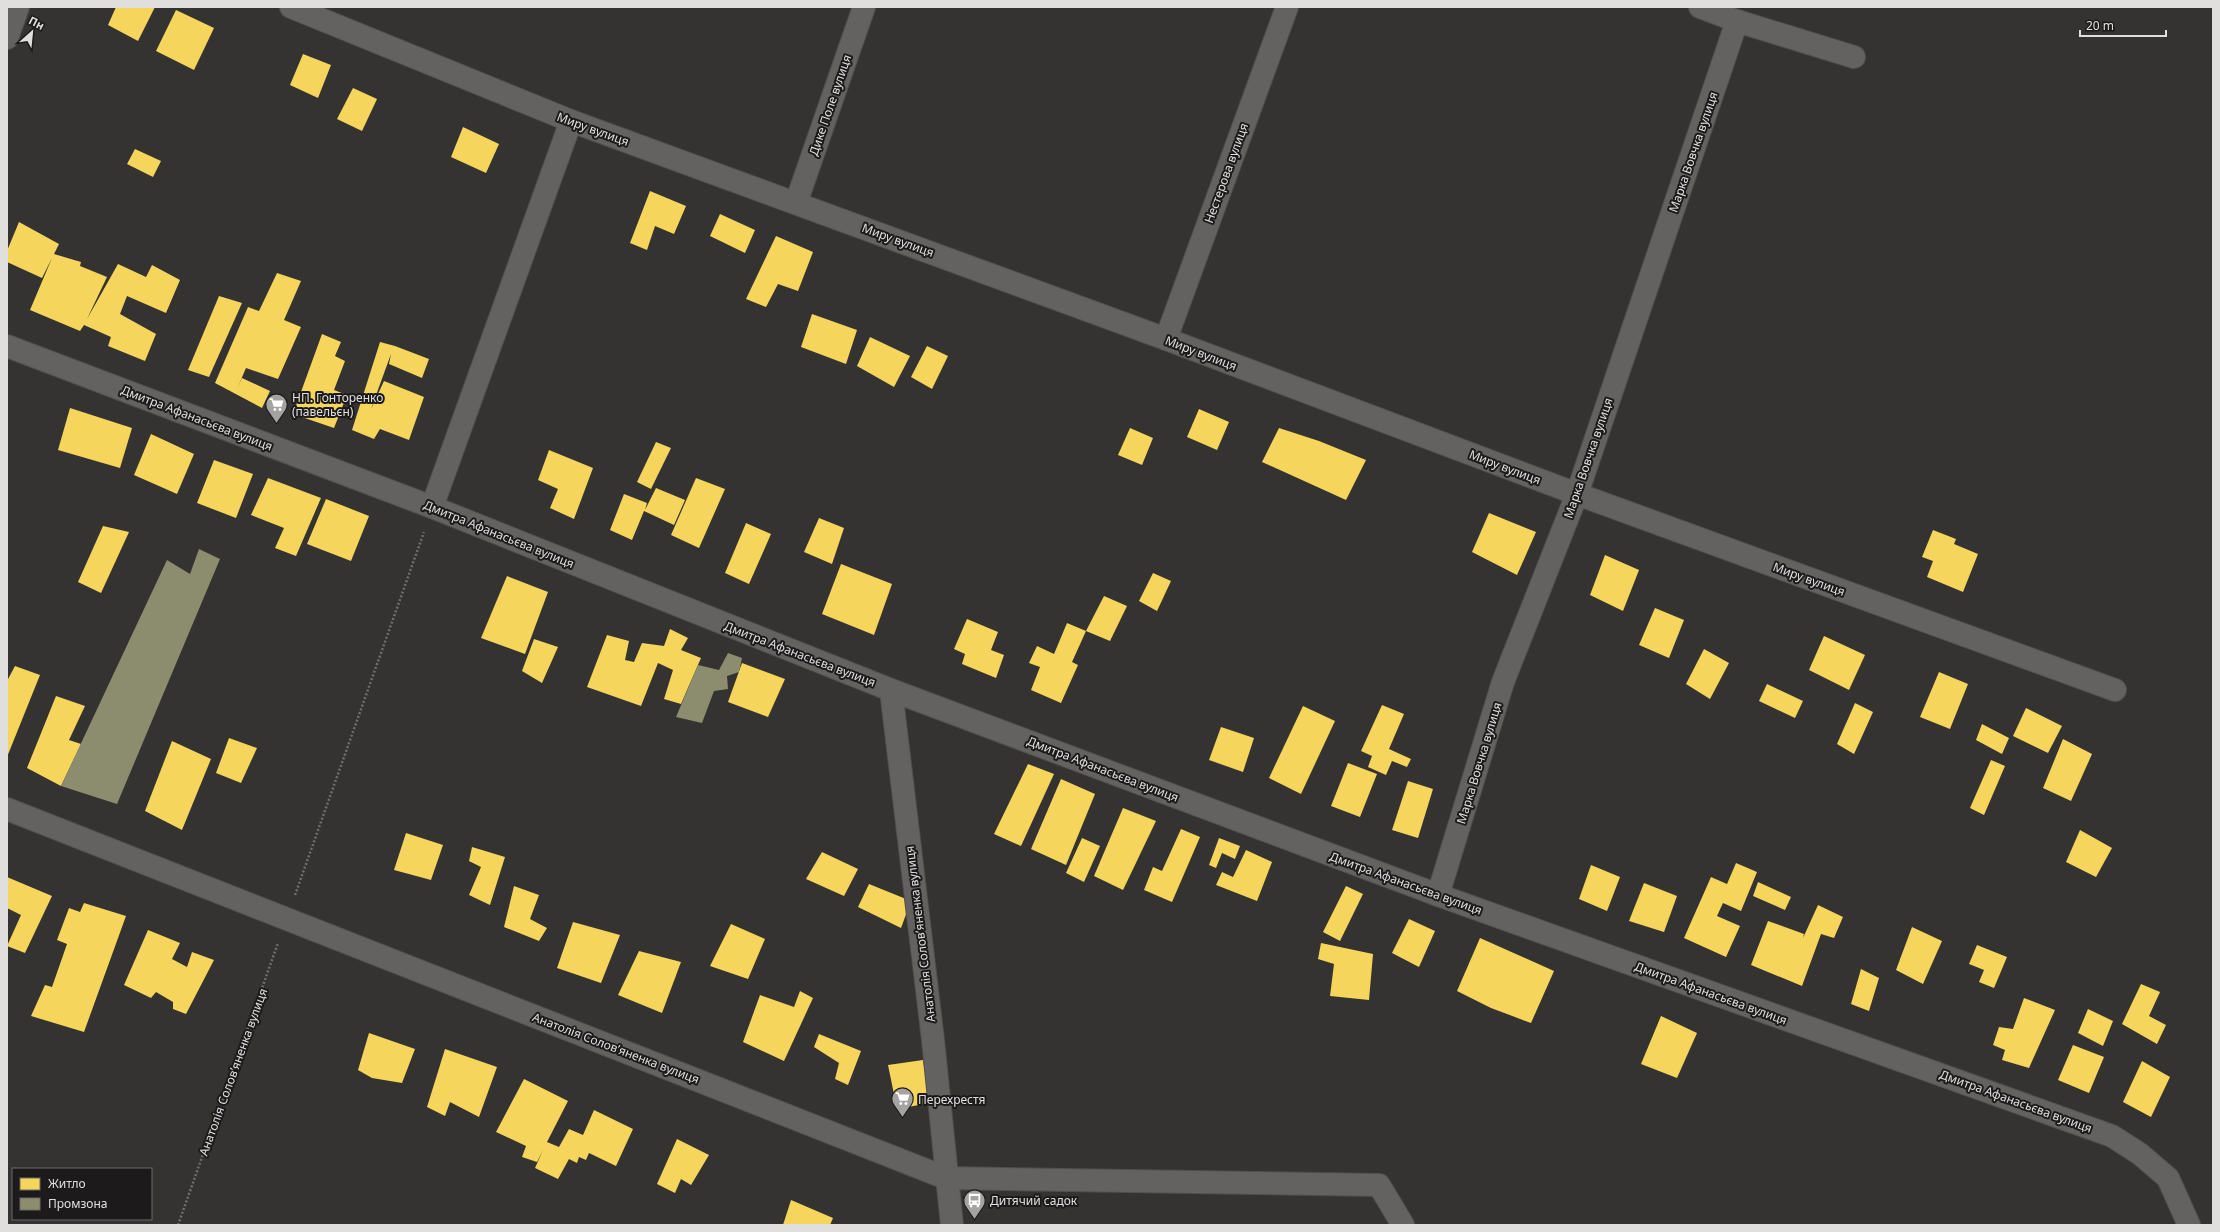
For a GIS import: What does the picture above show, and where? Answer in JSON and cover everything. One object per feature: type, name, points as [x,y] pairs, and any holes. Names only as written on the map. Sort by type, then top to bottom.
[{"type":"street","points":[[7,38],[18,7]]},
{"type":"street","name":"Миру вулиця","points":[[291,7],[571,121],[1166,339],[1576,494],[2115,690]]},
{"type":"street","name":"Дике Поле вулиця","points":[[796,203],[864,7]]},
{"type":"street","name":"Нестерова вулиця","points":[[1166,339],[1287,7]]},
{"type":"street","points":[[1700,7],[1737,21],[1854,57]]},
{"type":"street","name":"Марка Вовчка вулиця","points":[[1438,895],[1504,682],[1576,494],[1737,21]]},
{"type":"street","points":[[432,507],[571,121]]},
{"type":"street","name":"Дмитра Афанасьєва вулиця","points":[[7,346],[432,507],[891,690],[1438,895],[2112,1136],[2140,1154],[2168,1178],[2181,1219]]},
{"type":"street","name":"Анатолія Солов’яненка вулиця","points":[[891,690],[933,1040],[952,1225]]},
{"type":"street","name":"Анатолія Солов’яненка вулиця","points":[[7,809],[946,1178]]},
{"type":"street","points":[[946,1178],[1379,1185],[1402,1225]]},
{"type":"path","points":[[287,918],[432,507]]},
{"type":"path","name":"Анатолія Солов’яненка вулиця","points":[[178,1225],[287,918]]},
{"type":"building: Житло","points":[[116,7],[155,7],[138,41],[108,25]]},
{"type":"building: Житло","points":[[176,10],[214,28],[194,70],[156,51]]},
{"type":"building: Житло","points":[[303,54],[331,65],[318,98],[290,85]]},
{"type":"building: Житло","points":[[353,88],[377,99],[362,131],[337,119]]},
{"type":"building: Житло","points":[[463,127],[499,144],[486,173],[451,157]]},
{"type":"building: Житло","points":[[135,149],[161,161],[153,177],[127,164]]},
{"type":"building: Житло","points":[[650,191],[686,206],[674,234],[655,226],[647,250],[630,243]]},
{"type":"building: Житло","points":[[720,214],[755,230],[745,253],[710,236]]},
{"type":"building: Житло","points":[[19,222],[59,244],[54,254],[81,262],[80,266],[107,277],[87,319],[118,264],[146,277],[152,265],[180,280],[166,313],[127,296],[120,314],[156,334],[145,361],[108,346],[111,337],[84,325],[80,331],[30,310],[52,258],[42,278],[7,262],[7,251]]},
{"type":"building: Житло","points":[[776,236],[813,252],[798,291],[778,284],[766,307],[746,299]]},
{"type":"building: Житло","points":[[277,273],[301,281],[284,320],[301,327],[278,379],[246,368],[237,389],[242,378],[270,391],[262,408],[215,383],[248,307],[259,311]]},
{"type":"building: Житло","points":[[219,296],[242,303],[209,377],[188,370]]},
{"type":"building: Житло","points":[[812,314],[857,330],[846,364],[801,347]]},
{"type":"building: Житло","points":[[322,334],[341,342],[335,356],[345,361],[334,390],[347,395],[334,428],[293,414]]},
{"type":"building: Житло","points":[[870,337],[910,356],[894,387],[857,366]]},
{"type":"building: Житло","points":[[380,342],[429,359],[422,378],[389,364],[391,354],[371,409],[384,381],[424,397],[409,440],[380,429],[374,439],[352,430]]},
{"type":"building: Житло","points":[[927,346],[948,356],[932,389],[911,377]]},
{"type":"building: Житло","points":[[70,408],[132,428],[120,468],[58,450]]},
{"type":"building: Житло","points":[[1199,409],[1229,422],[1217,450],[1187,437]]},
{"type":"building: Житло","points":[[1130,428],[1153,438],[1142,465],[1118,455]]},
{"type":"building: Житло","points":[[1279,428],[1319,441],[1366,460],[1346,500],[1262,462]]},
{"type":"building: Житло","points":[[151,434],[194,454],[177,494],[134,475]]},
{"type":"building: Житло","points":[[656,442],[671,448],[651,489],[637,482]]},
{"type":"building: Житло","points":[[549,450],[593,468],[574,519],[550,508],[558,489],[538,480]]},
{"type":"building: Житло","points":[[214,460],[253,474],[236,518],[197,503]]},
{"type":"building: Житло","points":[[268,478],[321,498],[296,556],[275,548],[284,528],[251,515]]},
{"type":"building: Житло","points":[[696,478],[725,489],[699,548],[671,535]]},
{"type":"building: Житло","points":[[656,488],[685,500],[674,525],[644,511],[632,540],[610,530],[624,494],[647,503],[645,510]]},
{"type":"building: Житло","points":[[326,499],[369,516],[351,561],[307,544]]},
{"type":"building: Житло","points":[[1489,513],[1536,532],[1517,575],[1472,552]]},
{"type":"building: Житло","points":[[819,518],[844,528],[832,564],[804,552]]},
{"type":"building: Житло","points":[[746,523],[771,534],[749,584],[725,573]]},
{"type":"building: Житло","points":[[103,526],[129,532],[101,593],[78,582]]},
{"type":"building: Житло","points":[[1933,530],[1956,539],[1954,544],[1978,554],[1963,592],[1927,577],[1933,561],[1922,557]]},
{"type":"building: Житло","points":[[1605,555],[1639,570],[1623,611],[1590,595]]},
{"type":"building: Житло","points":[[841,564],[892,584],[874,635],[822,614]]},
{"type":"building: Житло","points":[[1153,573],[1171,581],[1157,611],[1139,601]]},
{"type":"building: Житло","points":[[507,576],[548,592],[525,654],[481,638]]},
{"type":"building: Житло","points":[[1104,596],[1127,606],[1110,641],[1086,631]]},
{"type":"building: Житло","points":[[1655,608],[1684,620],[1669,658],[1639,645]]},
{"type":"building: Житло","points":[[967,619],[998,632],[991,650],[1004,655],[996,678],[962,664],[965,654],[954,649]]},
{"type":"building: Житло","points":[[1067,623],[1086,631],[1072,662],[1078,665],[1061,703],[1031,690],[1040,667],[1029,663],[1037,646],[1054,654]]},
{"type":"building: Житло","points":[[670,629],[688,638],[681,650],[701,658],[681,704],[664,699],[673,670],[658,663],[641,706],[587,687],[607,635],[629,641],[625,660],[634,662],[642,643],[664,646]]},
{"type":"building: Житло","points":[[1824,636],[1865,655],[1849,690],[1809,670]]},
{"type":"building: Житло","points":[[534,639],[558,647],[542,683],[522,671]]},
{"type":"building: Житло","points":[[1704,649],[1729,663],[1710,699],[1686,684]]},
{"type":"building: Житло","points":[[742,663],[785,679],[768,717],[728,702]]},
{"type":"building: Житло","points":[[15,666],[40,675],[7,757],[7,681]]},
{"type":"building: Житло","points":[[1939,672],[1968,684],[1950,729],[1920,717]]},
{"type":"building: Житло","points":[[1767,684],[1803,701],[1795,718],[1759,701]]},
{"type":"building: Житло","points":[[56,696],[85,706],[69,740],[81,744],[61,786],[27,768]]},
{"type":"building: Житло","points":[[1855,703],[1873,712],[1854,754],[1837,744]]},
{"type":"building: Житло","points":[[1382,705],[1404,714],[1389,749],[1411,759],[1407,767],[1392,761],[1386,775],[1368,767],[1372,756],[1361,751]]},
{"type":"building: Житло","points":[[1303,706],[1335,721],[1301,794],[1269,778]]},
{"type":"building: Житло","points":[[2026,708],[2062,726],[2048,753],[2013,736]]},
{"type":"building: Житло","points":[[1982,724],[2009,738],[2002,754],[1976,740]]},
{"type":"building: Житло","points":[[1221,727],[1254,738],[1243,772],[1209,760]]},
{"type":"building: Житло","points":[[229,738],[257,748],[241,783],[216,773]]},
{"type":"building: Житло","points":[[2063,739],[2092,754],[2071,801],[2043,788]]},
{"type":"building: Житло","points":[[172,741],[211,759],[182,830],[145,811]]},
{"type":"building: Житло","points":[[1991,760],[2005,766],[1984,815],[1970,808]]},
{"type":"building: Житло","points":[[1348,763],[1377,774],[1360,817],[1331,806]]},
{"type":"building: Житло","points":[[1028,764],[1054,774],[1021,846],[994,834]]},
{"type":"building: Житло","points":[[1061,779],[1095,794],[1066,865],[1031,849]]},
{"type":"building: Житло","points":[[1408,781],[1433,789],[1418,838],[1392,830]]},
{"type":"building: Житло","points":[[1123,808],[1156,821],[1123,890],[1094,876]]},
{"type":"building: Житло","points":[[1181,829],[1200,837],[1172,902],[1144,890],[1153,867],[1162,871]]},
{"type":"building: Житло","points":[[2080,830],[2112,848],[2096,877],[2066,862]]},
{"type":"building: Житло","points":[[406,833],[443,845],[431,880],[394,870]]},
{"type":"building: Житло","points":[[1082,838],[1100,846],[1084,882],[1066,873]]},
{"type":"building: Житло","points":[[1219,838],[1240,846],[1235,859],[1222,853],[1216,868],[1209,865]]},
{"type":"building: Житло","points":[[472,847],[505,857],[490,905],[469,895],[481,867],[469,861]]},
{"type":"building: Житло","points":[[1246,850],[1272,862],[1257,901],[1216,885],[1222,872],[1233,877]]},
{"type":"building: Житло","points":[[822,852],[858,869],[844,896],[806,879]]},
{"type":"building: Житло","points":[[1736,863],[1757,872],[1741,911],[1723,903],[1717,916],[1740,926],[1726,957],[1684,938],[1711,877],[1727,884]]},
{"type":"building: Житло","points":[[1591,865],[1620,877],[1607,911],[1579,899]]},
{"type":"building: Житло","points":[[7,877],[52,896],[25,953],[7,946],[21,915],[7,908]]},
{"type":"building: Житло","points":[[1758,882],[1791,897],[1785,910],[1753,896]]},
{"type":"building: Житло","points":[[1644,883],[1677,896],[1664,932],[1629,921]]},
{"type":"building: Житло","points":[[869,884],[911,901],[901,928],[858,907]]},
{"type":"building: Житло","points":[[514,886],[539,895],[530,919],[547,928],[539,941],[504,927]]},
{"type":"building: Житло","points":[[1346,886],[1363,894],[1340,941],[1323,932]]},
{"type":"building: Житло","points":[[84,903],[126,916],[84,1032],[31,1016],[45,985],[52,987],[67,944],[57,940],[69,908],[80,912]]},
{"type":"building: Житло","points":[[1818,905],[1843,917],[1834,938],[1821,934],[1802,986],[1751,965],[1768,921],[1804,934],[1803,938]]},
{"type":"building: Житло","points":[[1409,919],[1435,931],[1419,967],[1392,953]]},
{"type":"building: Житло","points":[[573,922],[620,935],[601,983],[557,968]]},
{"type":"building: Житло","points":[[731,924],[765,939],[748,979],[710,966]]},
{"type":"building: Житло","points":[[1912,927],[1942,941],[1923,984],[1896,970]]},
{"type":"building: Житло","points":[[148,930],[180,943],[172,959],[187,967],[192,952],[214,960],[186,1014],[173,1009],[173,1002],[156,992],[151,998],[124,985]]},
{"type":"building: Житло","points":[[1480,938],[1554,971],[1531,1023],[1491,1008],[1457,991]]},
{"type":"building: Житло","points":[[1321,943],[1373,954],[1369,1000],[1330,996],[1334,964],[1318,959]]},
{"type":"building: Житло","points":[[1977,945],[2007,957],[1994,988],[1979,982],[1984,970],[1969,964]]},
{"type":"building: Житло","points":[[639,951],[681,962],[662,1013],[618,995]]},
{"type":"building: Житло","points":[[1861,969],[1879,978],[1869,1011],[1851,1004]]},
{"type":"building: Житло","points":[[2141,984],[2160,992],[2149,1016],[2166,1025],[2157,1044],[2122,1024]]},
{"type":"building: Житло","points":[[800,991],[813,998],[784,1061],[743,1042],[760,995],[794,1007]]},
{"type":"building: Житло","points":[[2024,998],[2055,1010],[2029,1068],[2002,1060],[2005,1050],[1993,1045],[1999,1027],[2013,1029]]},
{"type":"building: Житло","points":[[2088,1009],[2113,1021],[2103,1046],[2078,1033]]},
{"type":"building: Житло","points":[[1661,1016],[1697,1033],[1677,1078],[1641,1064]]},
{"type":"building: Житло","points":[[369,1033],[415,1049],[402,1083],[372,1078],[358,1070]]},
{"type":"building: Житло","points":[[819,1034],[861,1051],[848,1085],[835,1079],[839,1063],[814,1047]]},
{"type":"building: Житло","points":[[2073,1045],[2104,1057],[2089,1093],[2058,1080]]},
{"type":"building: Житло","points":[[445,1049],[497,1067],[479,1117],[450,1102],[445,1116],[427,1107]]},
{"type":"building: Житло","points":[[923,1060],[930,1103],[897,1109],[888,1065]]},
{"type":"building: Житло","points":[[2142,1061],[2170,1077],[2151,1117],[2123,1102]]},
{"type":"building: Житло","points":[[524,1079],[568,1101],[547,1142],[559,1147],[569,1129],[583,1135],[594,1110],[633,1129],[616,1166],[589,1153],[586,1160],[579,1157],[577,1163],[569,1159],[558,1179],[535,1168],[543,1150],[537,1162],[522,1157],[526,1146],[496,1132]]},
{"type":"building: Житло","points":[[677,1139],[709,1155],[691,1185],[681,1179],[675,1193],[657,1184]]},
{"type":"building: Житло","points":[[791,1200],[833,1218],[830,1225],[783,1225]]},
{"type":"building: Промзона","points":[[199,549],[220,559],[117,804],[61,786],[167,560],[190,574]]},
{"type":"building: Промзона","points":[[728,653],[742,658],[739,672],[727,676],[728,689],[714,691],[702,723],[676,717],[698,665],[719,670]]},
{"type":"place","name":"НП. Гонторенко (павельєн)","points":[[277,424]]},
{"type":"place","name":"Перехрестя","points":[[903,1118]]},
{"type":"place","name":"Дитячий садок","points":[[974,1220]]}]
